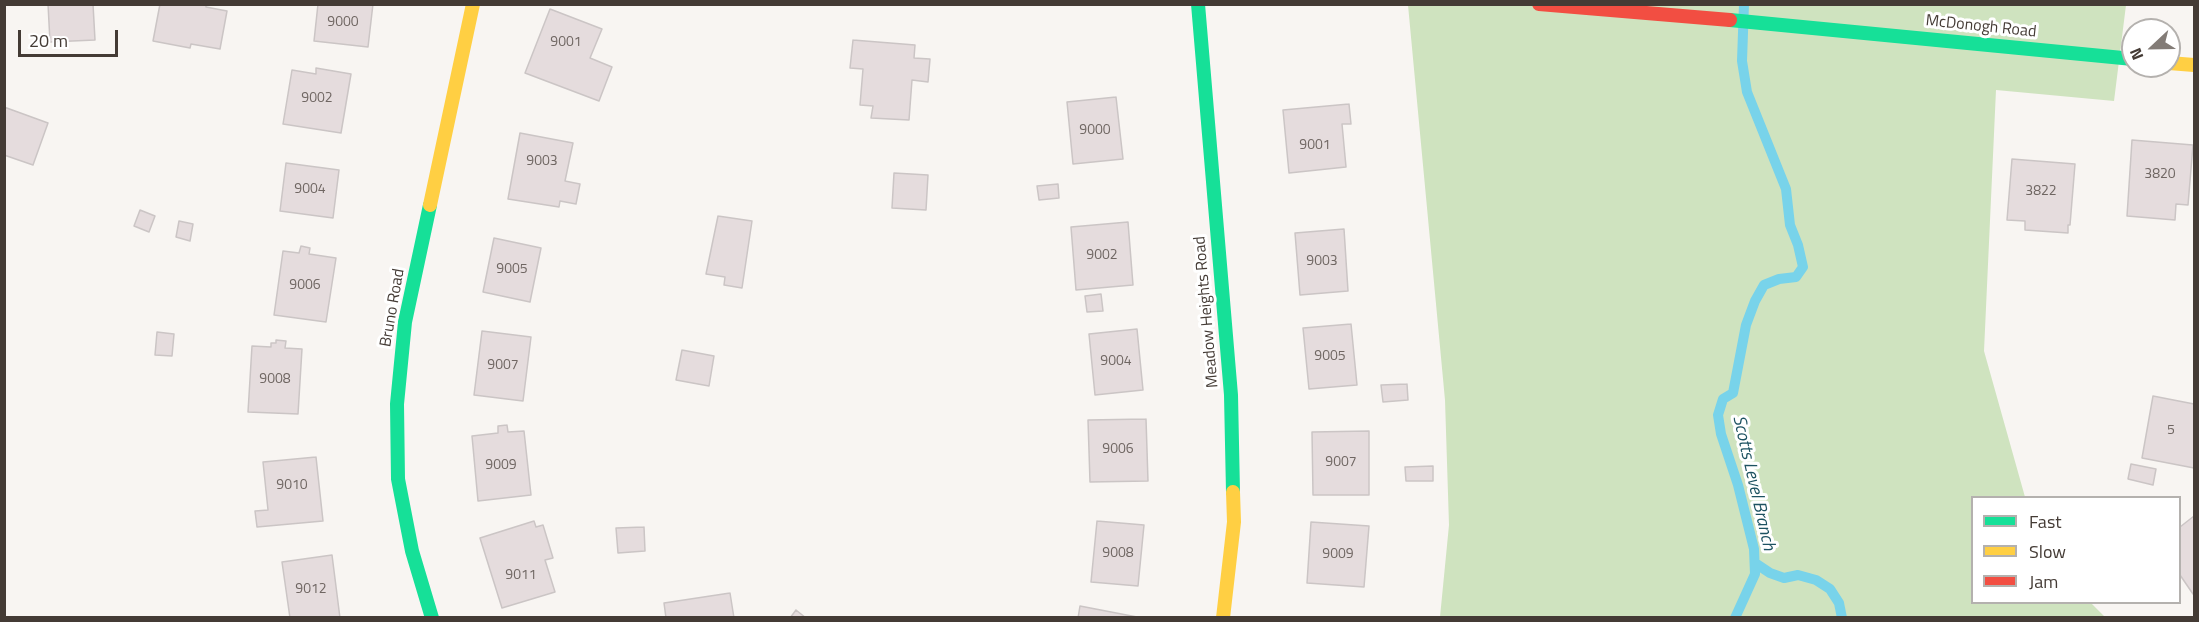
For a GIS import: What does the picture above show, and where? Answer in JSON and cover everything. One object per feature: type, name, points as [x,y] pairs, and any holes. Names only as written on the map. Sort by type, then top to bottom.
[{"type":"street","name":"Bruno Road","points":[[432,618],[412,551],[398,479],[397,404],[405,322],[473,4]]},
{"type":"street","name":"Meadow Heights Road","points":[[1198,4],[1231,395],[1234,522],[1223,618]]},
{"type":"street","name":"McDonogh Road","points":[[1539,4],[1865,32],[2121,58]]},
{"type":"green space","points":[[1408,5],[2126,5],[2124,18],[2121,18],[2121,45],[2114,101],[1996,90],[1984,351],[2025,496],[1971,496],[1971,604],[2092,604],[2105,617],[1440,617],[1449,525],[1445,400]]},
{"type":"building","points":[[48,4],[93,4],[95,40],[50,42]]},
{"type":"building","points":[[160,4],[206,4],[206,7],[227,11],[220,49],[191,44],[190,48],[153,41]]},
{"type":"building","points":[[318,4],[373,4],[368,47],[314,41]]},
{"type":"building","points":[[550,9],[602,29],[590,58],[612,67],[599,101],[525,73]]},
{"type":"building","points":[[853,40],[915,45],[914,58],[930,59],[928,82],[912,80],[909,120],[871,118],[873,106],[860,105],[863,69],[850,68]]},
{"type":"building","points":[[316,68],[351,74],[341,133],[283,124],[292,70],[316,74]]},
{"type":"building","points":[[1116,97],[1123,159],[1073,164],[1067,102]]},
{"type":"building","points":[[1349,104],[1351,124],[1342,124],[1346,167],[1289,173],[1283,110]]},
{"type":"building","points":[[4,107],[48,123],[33,165],[4,155]]},
{"type":"building","points":[[520,133],[573,143],[565,181],[580,184],[576,204],[560,201],[559,207],[508,199]]},
{"type":"building","points":[[2132,140],[2193,145],[2188,205],[2176,204],[2175,220],[2127,216]]},
{"type":"building","points":[[2012,159],[2075,164],[2068,233],[2025,230],[2025,221],[2007,220]]},
{"type":"building","points":[[286,163],[339,170],[333,218],[280,211]]},
{"type":"building","points":[[894,173],[928,175],[926,210],[892,208]]},
{"type":"building","points":[[1058,184],[1059,198],[1039,200],[1037,186]]},
{"type":"building","points":[[140,210],[155,216],[149,232],[134,226]]},
{"type":"building","points":[[718,216],[752,221],[742,288],[724,285],[725,277],[706,274]]},
{"type":"building","points":[[179,221],[193,224],[190,241],[176,237]]},
{"type":"building","points":[[1128,222],[1133,285],[1076,290],[1071,227]]},
{"type":"building","points":[[1344,229],[1348,291],[1300,295],[1295,233]]},
{"type":"building","points":[[494,238],[541,248],[530,302],[483,292]]},
{"type":"building","points":[[301,246],[310,248],[309,254],[336,258],[326,322],[274,315],[283,251],[299,253]]},
{"type":"building","points":[[1101,294],[1103,311],[1087,312],[1085,296]]},
{"type":"building","points":[[1351,324],[1357,385],[1309,389],[1303,328]]},
{"type":"building","points":[[1137,329],[1143,390],[1095,395],[1089,334]]},
{"type":"building","points":[[482,331],[531,337],[523,401],[474,395]]},
{"type":"building","points":[[157,332],[174,334],[172,356],[155,355]]},
{"type":"building","points":[[276,340],[286,341],[285,348],[302,349],[298,414],[248,412],[252,346],[271,347],[271,343],[276,343]]},
{"type":"building","points":[[682,350],[714,356],[709,386],[676,380]]},
{"type":"building","points":[[1407,384],[1408,400],[1383,402],[1381,385]]},
{"type":"building","points":[[2153,396],[2194,404],[2194,468],[2142,458]]},
{"type":"building","points":[[1146,419],[1148,481],[1090,482],[1088,420]]},
{"type":"building","points":[[507,425],[508,432],[524,431],[531,495],[478,501],[472,436],[498,433],[498,426]]},
{"type":"building","points":[[1369,431],[1369,495],[1313,495],[1312,432]]},
{"type":"building","points":[[316,457],[323,521],[257,527],[255,511],[268,510],[263,462]]},
{"type":"building","points":[[2131,464],[2156,469],[2153,485],[2128,479]]},
{"type":"building","points":[[1433,466],[1433,481],[1406,481],[1405,467]]},
{"type":"building","points":[[2194,516],[2193,594],[2181,576],[2181,526]]},
{"type":"building","points":[[534,521],[536,527],[543,525],[553,558],[545,560],[555,592],[502,608],[480,538]]},
{"type":"building","points":[[1097,521],[1144,525],[1138,586],[1091,582]]},
{"type":"building","points":[[1311,522],[1369,526],[1364,587],[1307,583]]},
{"type":"building","points":[[644,527],[645,551],[618,553],[616,528]]},
{"type":"building","points":[[332,555],[340,618],[290,618],[282,562]]},
{"type":"building","points":[[730,593],[734,618],[666,618],[664,603]]},
{"type":"building","points":[[1080,606],[1137,617],[1078,618]]},
{"type":"building","points":[[796,610],[806,618],[790,618]]},
{"type":"waterway","name":"Scotts Level Branch","points":[[1735,618],[1755,574],[1754,549],[1738,485],[1721,434],[1718,415],[1723,399],[1733,393],[1746,325],[1764,285],[1779,279],[1796,277],[1803,267],[1790,225],[1786,189],[1747,92],[1742,61],[1744,4]]},
{"type":"waterway","points":[[1755,563],[1770,573],[1784,578],[1798,575],[1816,580],[1830,589],[1839,603],[1842,618]]},
{"type":"traffic: fast","points":[[1198,4],[1231,395],[1233,492]]},
{"type":"traffic: fast","points":[[1730,20],[2121,58]]},
{"type":"traffic: fast","points":[[430,205],[405,322],[397,404],[398,479],[412,551],[432,618]]},
{"type":"traffic: slow","points":[[430,205],[473,4]]},
{"type":"traffic: slow","points":[[2181,64],[2194,65]]},
{"type":"traffic: slow","points":[[1223,618],[1234,522],[1233,492]]},
{"type":"traffic: jam","points":[[1539,4],[1730,20]]}]
